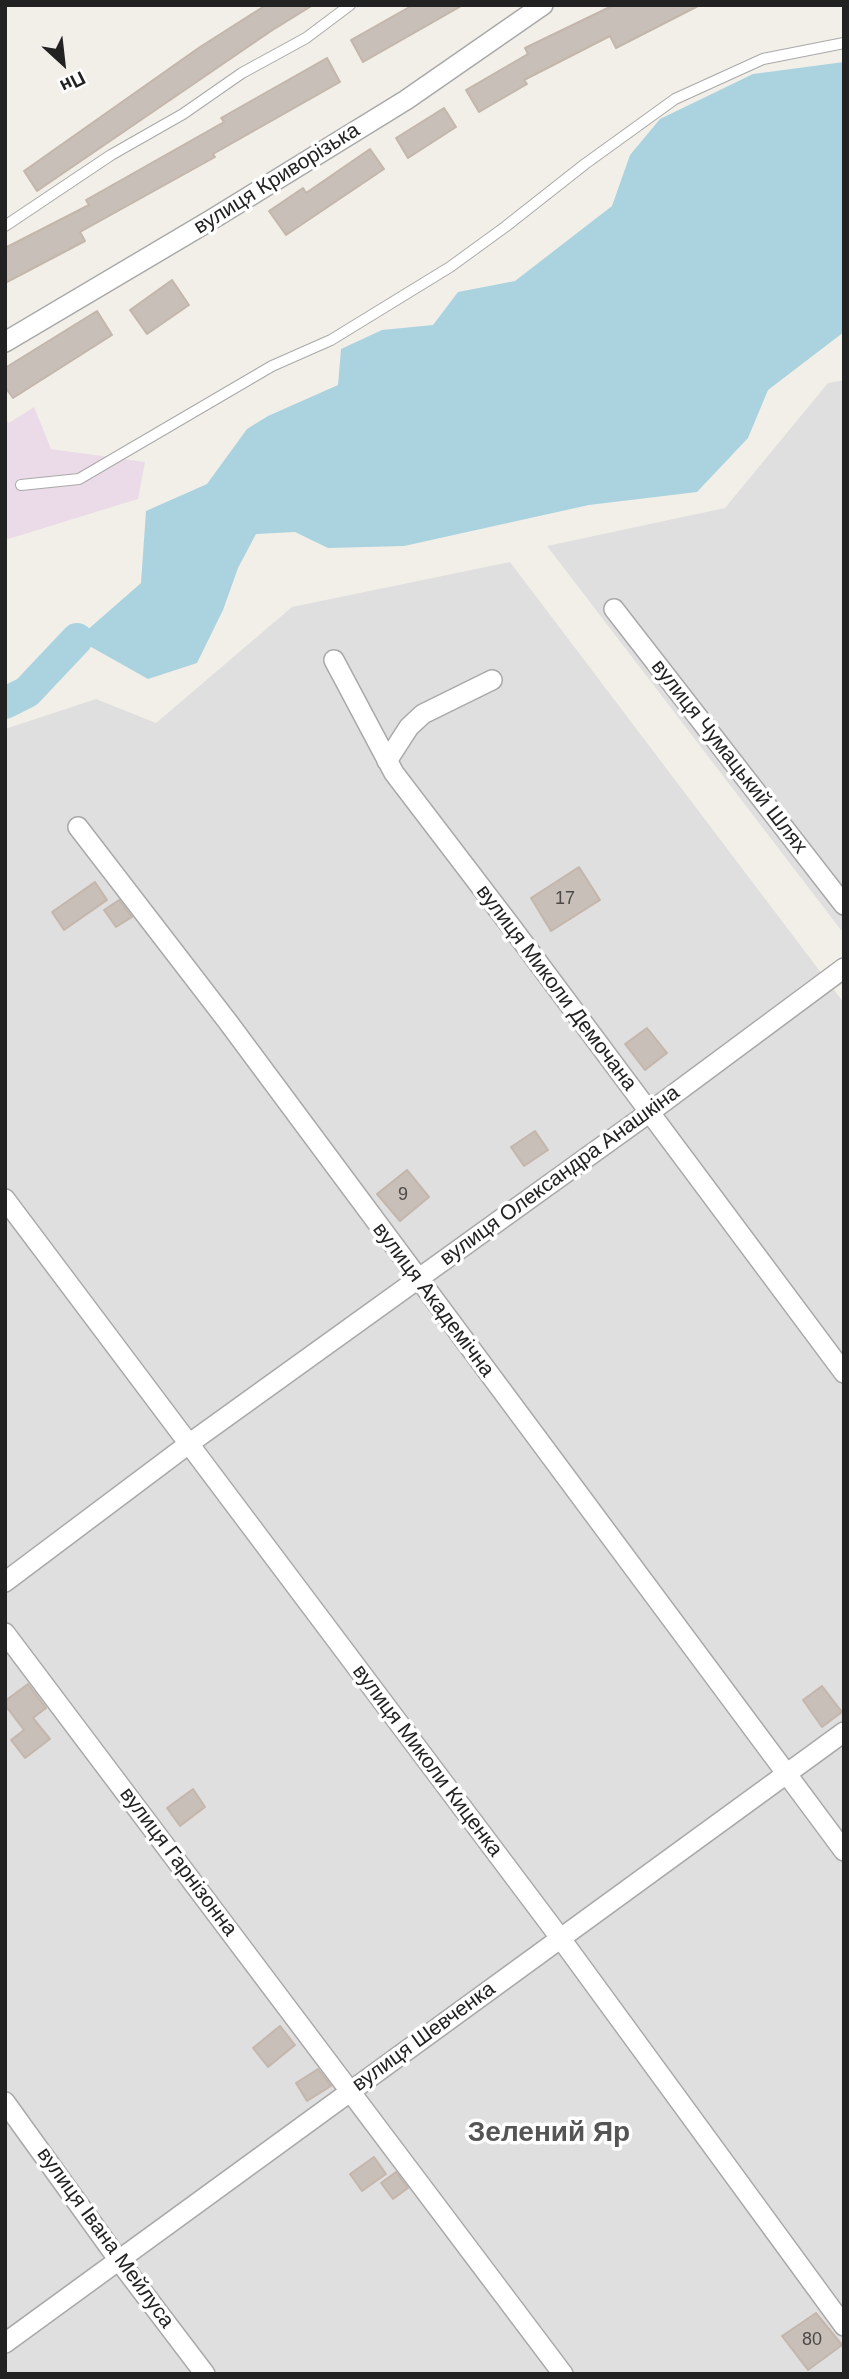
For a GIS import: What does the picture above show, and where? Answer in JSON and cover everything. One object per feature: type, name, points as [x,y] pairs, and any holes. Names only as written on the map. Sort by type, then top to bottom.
[{"type":"street","name":"вулиця Криворізька","points":[[5,342],[394,107],[536,7]]},
{"type":"street","name":"вулиця Чумацький Шлях","points":[[614,609],[844,905]]},
{"type":"street","name":"вулиця Миколи Демочана","points":[[334,660],[394,773],[844,1373]]},
{"type":"street","points":[[387,761],[409,727],[424,714],[492,680]]},
{"type":"street","name":"вулиця Академічна","points":[[78,827],[228,1022],[844,1851]]},
{"type":"street","name":"вулиця Олександра Анашкіна","points":[[5,1582],[190,1443],[650,1112],[844,968]]},
{"type":"street","name":"вулиця Миколи Киценка","points":[[5,1199],[560,1939],[844,2326]]},
{"type":"street","name":"вулиця Гарнізонна","points":[[5,1633],[563,2374]]},
{"type":"street","name":"вулиця Шевченка","points":[[5,2343],[560,1939],[792,1781],[844,1732]]},
{"type":"street","name":"вулиця Івана Мейлуса","points":[[5,2102],[205,2374]]},
{"type":"lane","points":[[5,226],[111,155],[183,114],[242,73],[306,38],[350,5]]},
{"type":"lane","points":[[21,485],[79,479],[272,366],[331,340],[450,267],[675,99],[763,59],[844,43]]},
{"type":"shaded area","points":[[844,380],[844,934],[547,546],[725,508],[828,383]]},
{"type":"shaded area","points":[[34,407],[51,449],[145,462],[138,499],[5,540],[5,417],[9,423]]},
{"type":"shaded area","points":[[510,562],[844,1003],[844,2374],[5,2374],[5,729],[96,699],[156,723],[292,607]]},
{"type":"water","points":[[844,62],[844,332],[768,390],[748,438],[697,492],[589,505],[404,546],[328,548],[295,532],[256,534],[238,568],[223,610],[197,663],[148,679],[77,639],[141,583],[146,511],[207,484],[247,429],[268,416],[338,385],[341,349],[382,330],[433,325],[458,292],[515,281],[612,206],[630,155],[660,119],[753,74]]},
{"type":"building","points":[[266,5],[313,5],[37,191],[24,171],[200,47]]},
{"type":"building","points":[[413,5],[463,5],[363,62],[351,40]]},
{"type":"building","points":[[614,5],[700,5],[616,48],[610,36],[524,80],[527,84],[479,112],[466,90],[528,54],[525,48]]},
{"type":"building","points":[[327,58],[340,82],[213,154],[215,157],[80,232],[85,241],[5,283],[5,248],[89,205],[86,200],[224,122],[221,118]]},
{"type":"building","points":[[444,108],[456,127],[408,158],[396,138]]},
{"type":"building","points":[[370,149],[384,169],[286,235],[269,211],[303,188],[306,193]]},
{"type":"building","points":[[172,280],[189,305],[147,334],[130,310]]},
{"type":"building","points":[[97,311],[112,335],[13,398],[5,387],[5,368]]},
{"type":"building","points":[[579,867],[600,900],[551,931],[531,898]]},
{"type":"building","points":[[95,882],[107,900],[64,930],[52,912]]},
{"type":"building","points":[[119,900],[132,917],[116,927],[104,910]]},
{"type":"building","points":[[647,1028],[667,1053],[645,1070],[625,1044]]},
{"type":"building","points":[[535,1131],[548,1150],[524,1166],[511,1147]]},
{"type":"building","points":[[407,1170],[429,1197],[400,1221],[377,1194]]},
{"type":"building","points":[[28,1684],[46,1708],[33,1718],[50,1739],[25,1758],[11,1740],[24,1730],[5,1705],[5,1701]]},
{"type":"building","points":[[822,1686],[842,1712],[822,1727],[803,1700]]},
{"type":"building","points":[[193,1789],[205,1807],[180,1826],[167,1808]]},
{"type":"building","points":[[280,2026],[295,2045],[268,2067],[253,2048]]},
{"type":"building","points":[[318,2069],[331,2086],[307,2101],[296,2083]]},
{"type":"building","points":[[374,2157],[386,2174],[362,2191],[350,2174]]},
{"type":"building","points":[[396,2172],[408,2188],[393,2199],[381,2183]]},
{"type":"building","points":[[816,2313],[842,2345],[808,2370],[782,2336]]},
{"type":"waterway","points":[[5,703],[27,692],[77,639]]},
{"type":"district","name":"Зелений Яр","points":[[549,2133]]}]
